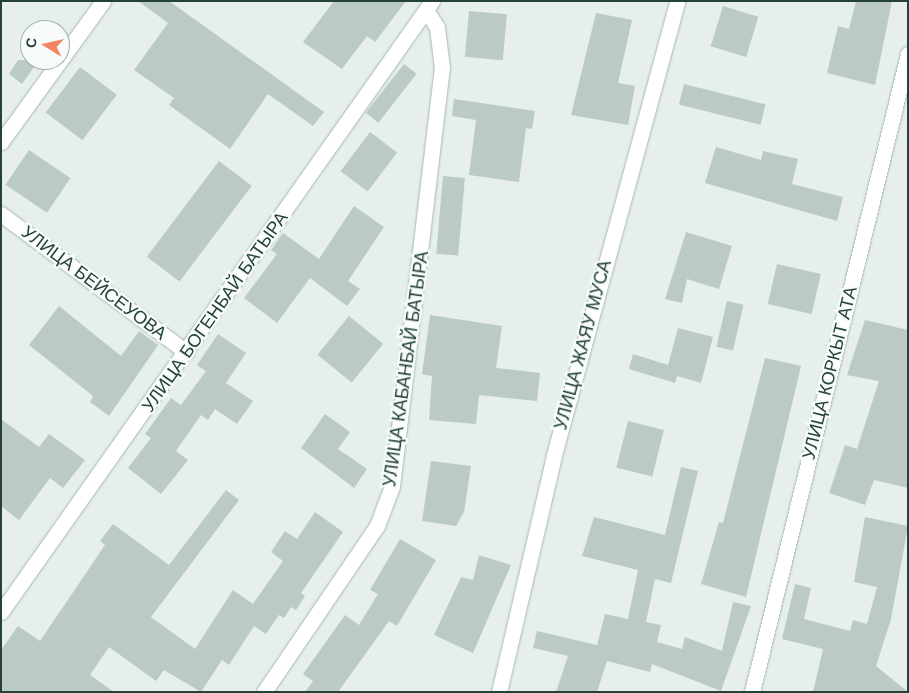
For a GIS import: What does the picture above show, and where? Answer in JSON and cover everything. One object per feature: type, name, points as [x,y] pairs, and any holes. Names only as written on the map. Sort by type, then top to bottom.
[{"type":"street","points":[[1,142],[103,1]]},
{"type":"street","name":"УЛИЦА ЖАЯУ МУСА","points":[[499,692],[554,455],[677,1]]},
{"type":"street","name":"УЛИЦА БОГЕНБАЙ БАТЫРА","points":[[1,612],[430,8]]},
{"type":"street","name":"УЛИЦА КАБАНБАЙ БАТЫРА","points":[[264,692],[377,526],[392,486],[442,68],[438,27],[430,8]]},
{"type":"street","name":"УЛИЦА КОРКЫТ АТА","points":[[752,692],[908,54]]},
{"type":"street","name":"УЛИЦА БЕЙСЕУОВА","points":[[1,214],[186,352]]},
{"type":"building","points":[[138,1],[169,1],[324,112],[313,126],[268,94],[230,149],[169,105],[174,98],[134,70],[168,23]]},
{"type":"building","points":[[334,1],[406,1],[375,42],[367,36],[342,69],[303,42]]},
{"type":"building","points":[[856,1],[892,1],[875,85],[827,73],[838,26],[849,29]]},
{"type":"building","points":[[723,6],[758,17],[746,57],[711,46]]},
{"type":"building","points":[[469,11],[507,14],[503,60],[465,57]]},
{"type":"building","points":[[596,13],[632,20],[618,83],[635,86],[628,125],[571,115]]},
{"type":"building","points":[[18,60],[20,60],[20,70],[32,70],[22,84],[9,74]]},
{"type":"building","points":[[404,64],[417,74],[378,123],[366,113]]},
{"type":"building","points":[[80,67],[117,95],[82,140],[46,113]]},
{"type":"building","points":[[684,84],[766,104],[760,125],[679,104]]},
{"type":"building","points":[[454,99],[535,111],[532,129],[526,128],[519,182],[469,175],[476,120],[452,116]]},
{"type":"building","points":[[370,132],[397,152],[368,192],[341,171]]},
{"type":"building","points":[[716,147],[761,160],[763,151],[798,159],[792,184],[843,197],[837,221],[705,183]]},
{"type":"building","points":[[29,150],[70,178],[47,213],[6,185]]},
{"type":"building","points":[[219,161],[252,186],[180,282],[147,257]]},
{"type":"building","points":[[443,176],[465,178],[458,256],[436,254]]},
{"type":"building","points":[[354,206],[384,227],[348,281],[360,289],[347,306],[310,278],[277,323],[244,298],[277,254],[271,250],[283,233],[319,259]]},
{"type":"building","points":[[686,232],[732,246],[719,289],[687,279],[682,303],[665,299]]},
{"type":"building","points":[[777,264],[821,274],[812,314],[768,304]]},
{"type":"building","points":[[727,301],[744,305],[733,351],[716,347]]},
{"type":"building","points":[[59,306],[121,356],[139,331],[158,345],[109,416],[90,402],[93,396],[29,345]]},
{"type":"building","points":[[430,315],[502,326],[496,368],[540,373],[537,401],[479,395],[476,424],[429,420],[432,376],[422,374]]},
{"type":"building","points":[[349,316],[383,344],[352,383],[318,355]]},
{"type":"building","points":[[865,320],[908,330],[908,488],[874,480],[865,505],[829,493],[845,445],[857,449],[879,381],[847,375]]},
{"type":"building","points":[[678,328],[713,337],[701,383],[677,376],[675,383],[629,369],[633,354],[668,365]]},
{"type":"building","points":[[218,334],[246,353],[226,383],[253,401],[237,424],[215,409],[208,420],[201,415],[176,451],[188,460],[161,494],[128,468],[151,438],[145,434],[171,398],[181,405],[206,371],[197,365]]},
{"type":"building","points":[[765,358],[801,366],[746,597],[701,584],[719,522],[723,523]]},
{"type":"building","points":[[325,414],[350,432],[338,449],[367,469],[354,488],[301,448]]},
{"type":"building","points":[[1,419],[39,447],[49,434],[85,460],[63,488],[50,478],[19,520],[1,506]]},
{"type":"building","points":[[628,421],[664,430],[652,477],[616,468]]},
{"type":"building","points":[[431,461],[471,466],[464,512],[456,526],[422,521]]},
{"type":"building","points":[[681,467],[698,471],[671,583],[655,579],[646,622],[661,625],[657,642],[682,649],[685,637],[722,651],[733,602],[751,606],[721,691],[652,664],[650,672],[607,661],[597,692],[556,692],[568,656],[533,648],[537,631],[597,645],[605,614],[628,619],[638,570],[582,556],[594,517],[665,535]]},
{"type":"building","points":[[226,490],[239,500],[151,617],[195,649],[233,590],[253,604],[283,561],[271,552],[285,531],[297,539],[315,512],[343,532],[301,593],[305,596],[296,610],[291,607],[284,618],[279,615],[266,634],[254,626],[229,665],[222,660],[201,692],[164,670],[156,681],[109,647],[90,675],[114,692],[1,692],[1,650],[18,626],[40,641],[105,545],[100,541],[113,524],[169,565]]},
{"type":"building","points":[[865,517],[908,526],[891,619],[876,666],[908,692],[813,692],[823,649],[782,639],[795,584],[811,588],[804,619],[850,631],[853,620],[867,624],[877,587],[854,582]]},
{"type":"building","points":[[400,539],[436,560],[397,626],[389,621],[338,692],[305,692],[313,681],[303,674],[345,615],[359,625],[378,594],[370,590]]},
{"type":"building","points":[[479,555],[511,565],[473,653],[434,635],[461,577],[473,580]]}]
